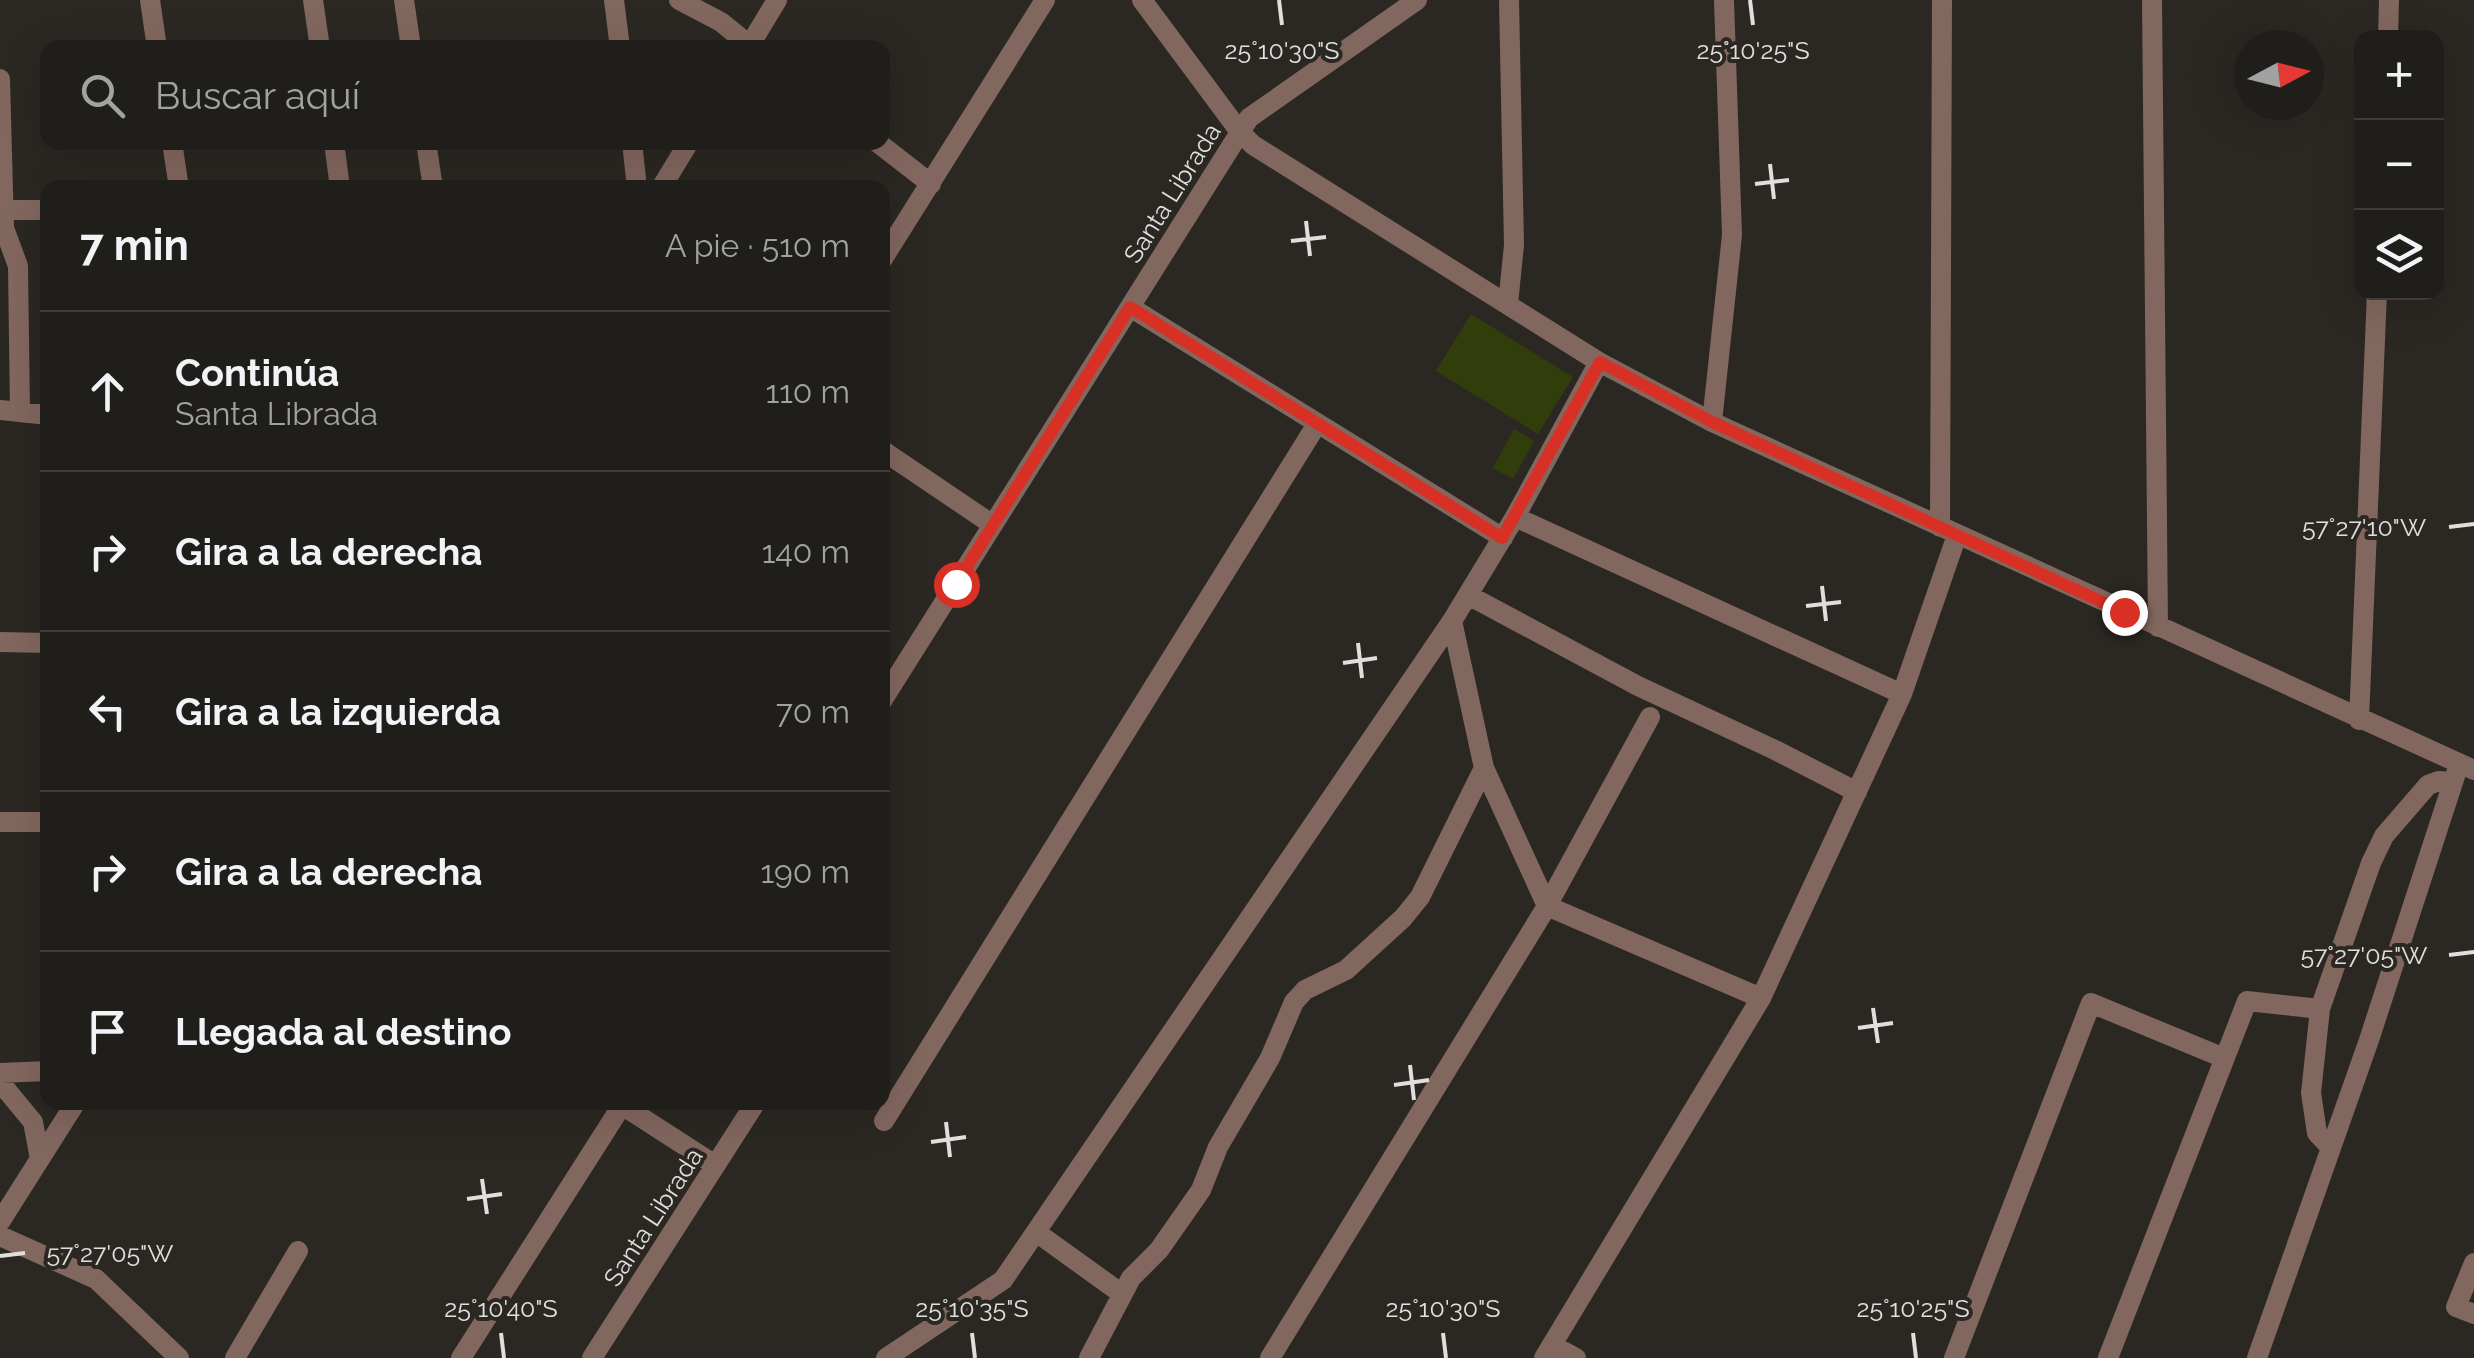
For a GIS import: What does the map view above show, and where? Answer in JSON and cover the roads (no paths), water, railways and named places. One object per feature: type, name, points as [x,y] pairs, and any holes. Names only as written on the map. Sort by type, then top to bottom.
[{"type":"street","points":[[150,0],[156,40]]},
{"type":"street","points":[[312,0],[319,40]]},
{"type":"street","points":[[404,0],[410,40]]},
{"type":"street","points":[[614,0],[619,40]]},
{"type":"street","points":[[679,0],[721,22],[742,40]]},
{"type":"street","points":[[754,40],[777,0]]},
{"type":"street","points":[[890,248],[1045,0]]},
{"type":"street","points":[[1142,0],[1244,124],[1253,145],[1600,362],[1712,422],[2359,720],[2462,772]]},
{"type":"street","points":[[1244,124],[1416,0]]},
{"type":"street","points":[[1508,304],[1514,245],[1510,0]]},
{"type":"street","points":[[1712,422],[1732,235],[1724,0]]},
{"type":"street","points":[[1576,1358],[1548,1352],[1761,998],[1902,694],[1948,531],[1942,0]]},
{"type":"street","points":[[2152,0],[2158,627]]},
{"type":"street","points":[[2388,30],[2389,0]]},
{"type":"street","points":[[0,79],[2,210],[7,242],[18,266],[10,411],[40,414]]},
{"type":"street","name":"Santa Librada","points":[[890,688],[1244,124]]},
{"type":"street","points":[[173,150],[179,180]]},
{"type":"street","points":[[335,150],[339,180]]},
{"type":"street","points":[[427,150],[431,180]]},
{"type":"street","points":[[633,150],[637,180]]},
{"type":"street","points":[[666,180],[684,150]]},
{"type":"street","points":[[887,150],[932,184]]},
{"type":"street","points":[[2,210],[40,210]]},
{"type":"street","points":[[2359,720],[2377,300]]},
{"type":"street","points":[[1130,307],[1502,538]]},
{"type":"street","points":[[886,1358],[1003,1280],[1452,620],[1600,362]]},
{"type":"street","points":[[884,1121],[1317,424]]},
{"type":"street","points":[[890,455],[993,525]]},
{"type":"street","points":[[1515,516],[1902,694]]},
{"type":"street","points":[[1468,595],[1638,686],[1857,792]]},
{"type":"street","points":[[1452,620],[1484,768],[1547,906],[1761,998]]},
{"type":"street","points":[[0,642],[40,643]]},
{"type":"street","points":[[1270,1358],[1547,906],[1650,716]]},
{"type":"street","points":[[1089,1358],[1131,1278],[1159,1250],[1201,1190],[1218,1147],[1270,1058],[1294,1002],[1305,990],[1346,970],[1404,918],[1420,898],[1484,768]]},
{"type":"street","points":[[2331,1148],[2317,1133],[2311,1093],[2320,1008],[2384,836],[2428,785],[2462,772]]},
{"type":"street","points":[[2257,1358],[2462,772]]},
{"type":"street","points":[[0,822],[40,822]]},
{"type":"street","points":[[2108,1358],[2246,1001],[2320,1008]]},
{"type":"street","points":[[1954,1358],[2091,1004],[2224,1058]]},
{"type":"street","points":[[0,1073],[40,1071]]},
{"type":"street","points":[[0,1082],[33,1122],[40,1159]]},
{"type":"street","points":[[0,1222],[71,1110]]},
{"type":"street","points":[[461,1358],[619,1110]]},
{"type":"street","points":[[632,1110],[715,1165]]},
{"type":"street","name":"Santa Librada","points":[[592,1358],[751,1110]]},
{"type":"street","points":[[1036,1232],[1122,1294]]},
{"type":"street","points":[[0,1236],[96,1280],[177,1357]]},
{"type":"street","points":[[235,1358],[298,1251]]},
{"type":"street","points":[[2474,1263],[2456,1307],[2474,1314]]}]
